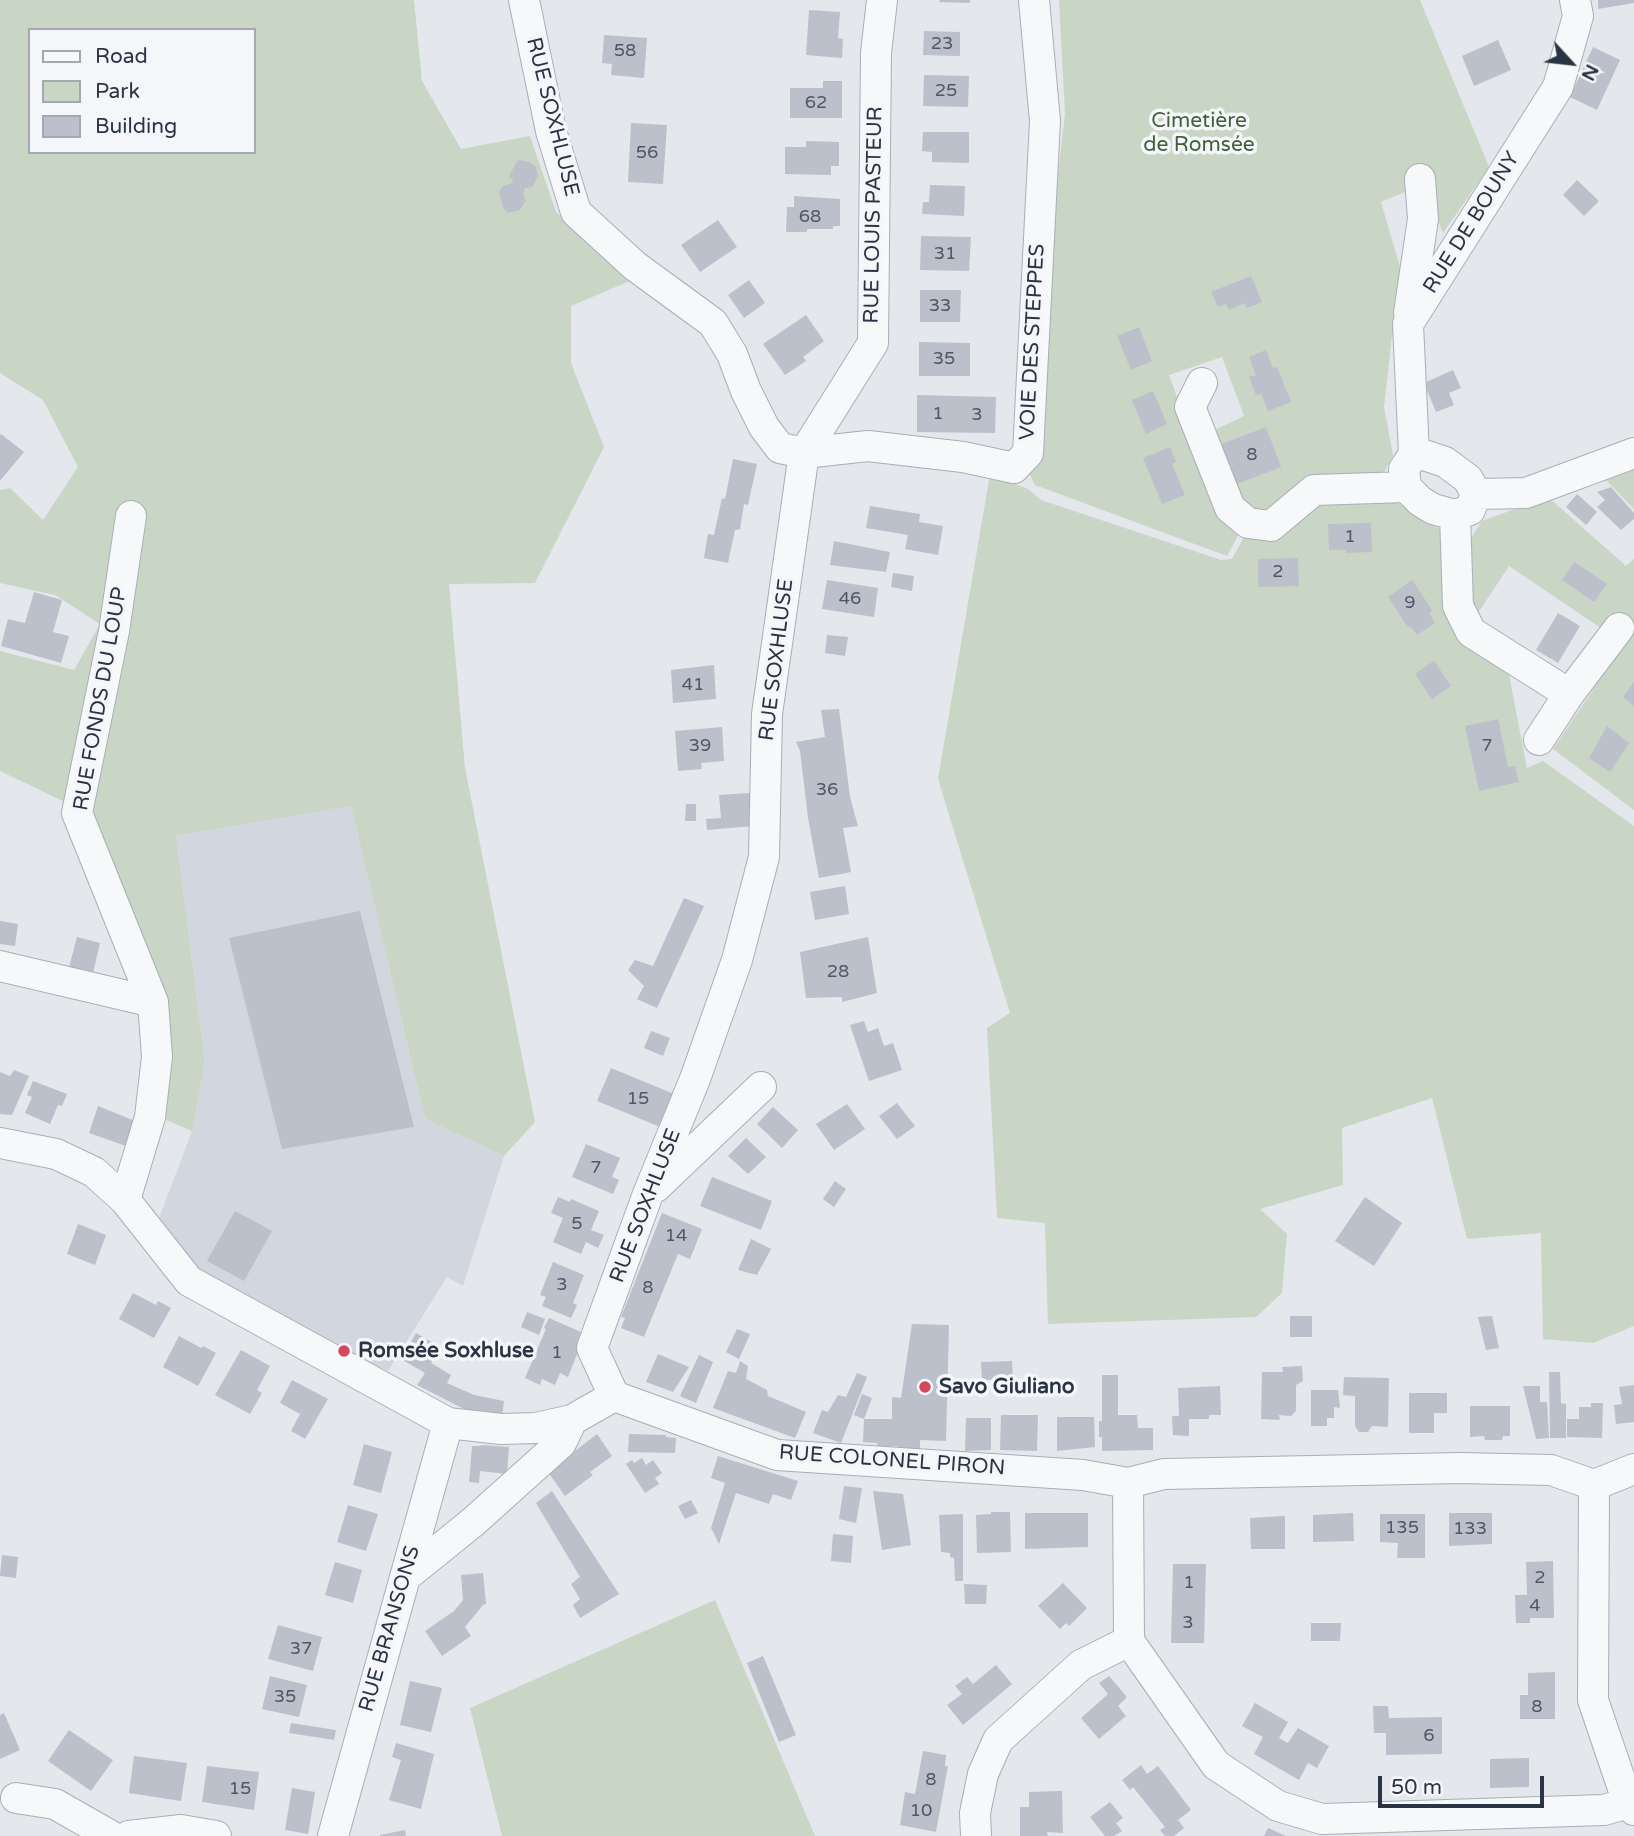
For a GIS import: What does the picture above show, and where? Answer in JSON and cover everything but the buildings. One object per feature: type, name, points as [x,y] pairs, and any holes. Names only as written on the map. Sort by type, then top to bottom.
[{"type":"street","name":"RUE SOXHLUSE","points":[[524,0],[551,131],[576,212],[635,267],[713,323],[732,354],[764,427],[780,448],[804,453],[767,714],[764,857],[737,960],[593,1348],[614,1396]]},
{"type":"street","name":"RUE LOUIS PASTEUR","points":[[804,453],[873,343],[876,53],[882,0]]},
{"type":"street","name":"VOIE DES STEPPES","points":[[804,453],[869,446],[963,457],[1014,468],[1028,453],[1045,121],[1034,0]]},
{"type":"street","name":"RUE DE BOUNY","points":[[1408,324],[1558,87],[1578,16],[1575,0]]},
{"type":"street","points":[[1420,179],[1423,219],[1408,324],[1414,454],[1404,469],[1406,486],[1420,501],[1433,509],[1526,493],[1634,453]]},
{"type":"street","points":[[1202,383],[1190,407],[1230,508],[1248,523],[1271,526],[1314,490],[1406,486]]},
{"type":"street","points":[[1414,454],[1445,462],[1468,479],[1458,606],[1471,632],[1569,694]]},
{"type":"street","name":"RUE FONDS DU LOUP","points":[[125,1199],[150,1117],[157,1058],[153,1002],[77,813],[114,631],[131,516]]},
{"type":"street","points":[[1539,740],[1569,694],[1619,628]]},
{"type":"street","points":[[0,966],[153,1002]]},
{"type":"street","points":[[648,1194],[761,1087]]},
{"type":"street","points":[[0,1143],[56,1154],[94,1172],[125,1199],[188,1281],[448,1423],[501,1429],[536,1428],[572,1420],[614,1396]]},
{"type":"street","name":"RUE COLONEL PIRON","points":[[614,1396],[777,1455],[1083,1475],[1128,1483],[1164,1474],[1460,1468],[1551,1470],[1594,1485]]},
{"type":"street","points":[[405,1577],[473,1522],[561,1443],[572,1420]]},
{"type":"street","name":"RUE BRANSONS","points":[[333,1836],[448,1423]]},
{"type":"street","points":[[1128,1483],[1129,1640],[1216,1765],[1278,1806],[1322,1819],[1604,1811],[1631,1807],[1593,1700],[1594,1485],[1634,1469]]},
{"type":"street","points":[[976,1836],[975,1813],[983,1774],[998,1740],[1081,1665],[1129,1640]]},
{"type":"street","points":[[16,1798],[55,1804],[111,1836]]},
{"type":"street","points":[[129,1836],[181,1830],[216,1836]]},
{"type":"shaded area","points":[[351,806],[425,1119],[504,1156],[463,1286],[447,1277],[388,1371],[212,1290],[158,1221],[192,1131],[205,1062],[176,836]]},
{"type":"green space","points":[[0,0],[414,0],[422,81],[461,149],[530,136],[556,212],[632,280],[571,306],[571,363],[604,447],[535,583],[449,584],[465,768],[535,1122],[504,1156],[425,1119],[351,806],[176,836],[205,1062],[192,1131],[159,1117],[167,1016],[92,815],[0,771],[0,651],[74,670],[100,624],[55,595],[0,583],[0,490],[10,488],[43,520],[78,467],[43,400],[0,373]]},
{"type":"green space","name":"Cimetière de Romsée","points":[[1059,0],[1420,0],[1489,167],[1443,233],[1424,184],[1381,202],[1409,298],[1392,336],[1384,407],[1393,455],[1380,480],[1273,514],[1242,507],[1208,433],[1244,416],[1222,357],[1169,375],[1216,505],[1240,532],[1227,556],[1035,485],[1028,471],[1039,337],[1065,114]]},
{"type":"green space","points":[[1634,465],[1634,509],[1603,477]]},
{"type":"green space","points":[[990,474],[1028,489],[1041,500],[1221,560],[1232,559],[1247,531],[1315,502],[1388,497],[1441,530],[1453,623],[1508,670],[1527,768],[1543,761],[1634,826],[1634,1326],[1593,1343],[1543,1339],[1541,1233],[1467,1239],[1432,1098],[1342,1128],[1343,1185],[1260,1209],[1287,1234],[1282,1293],[1256,1317],[1048,1324],[1045,1223],[997,1218],[987,1028],[1010,1013],[938,779]]},
{"type":"green space","points":[[1548,497],[1626,566],[1634,559],[1634,626],[1620,618],[1611,635],[1509,566],[1472,622],[1465,547],[1482,521]]},
{"type":"green space","points":[[1634,629],[1634,810],[1553,749]]},
{"type":"green space","points":[[715,1600],[815,1836],[502,1836],[470,1708]]},
{"type":"place","name":"Romsée Soxhluse","points":[[344,1351]]},
{"type":"place","name":"Savo Giuliano","points":[[925,1387]]}]
